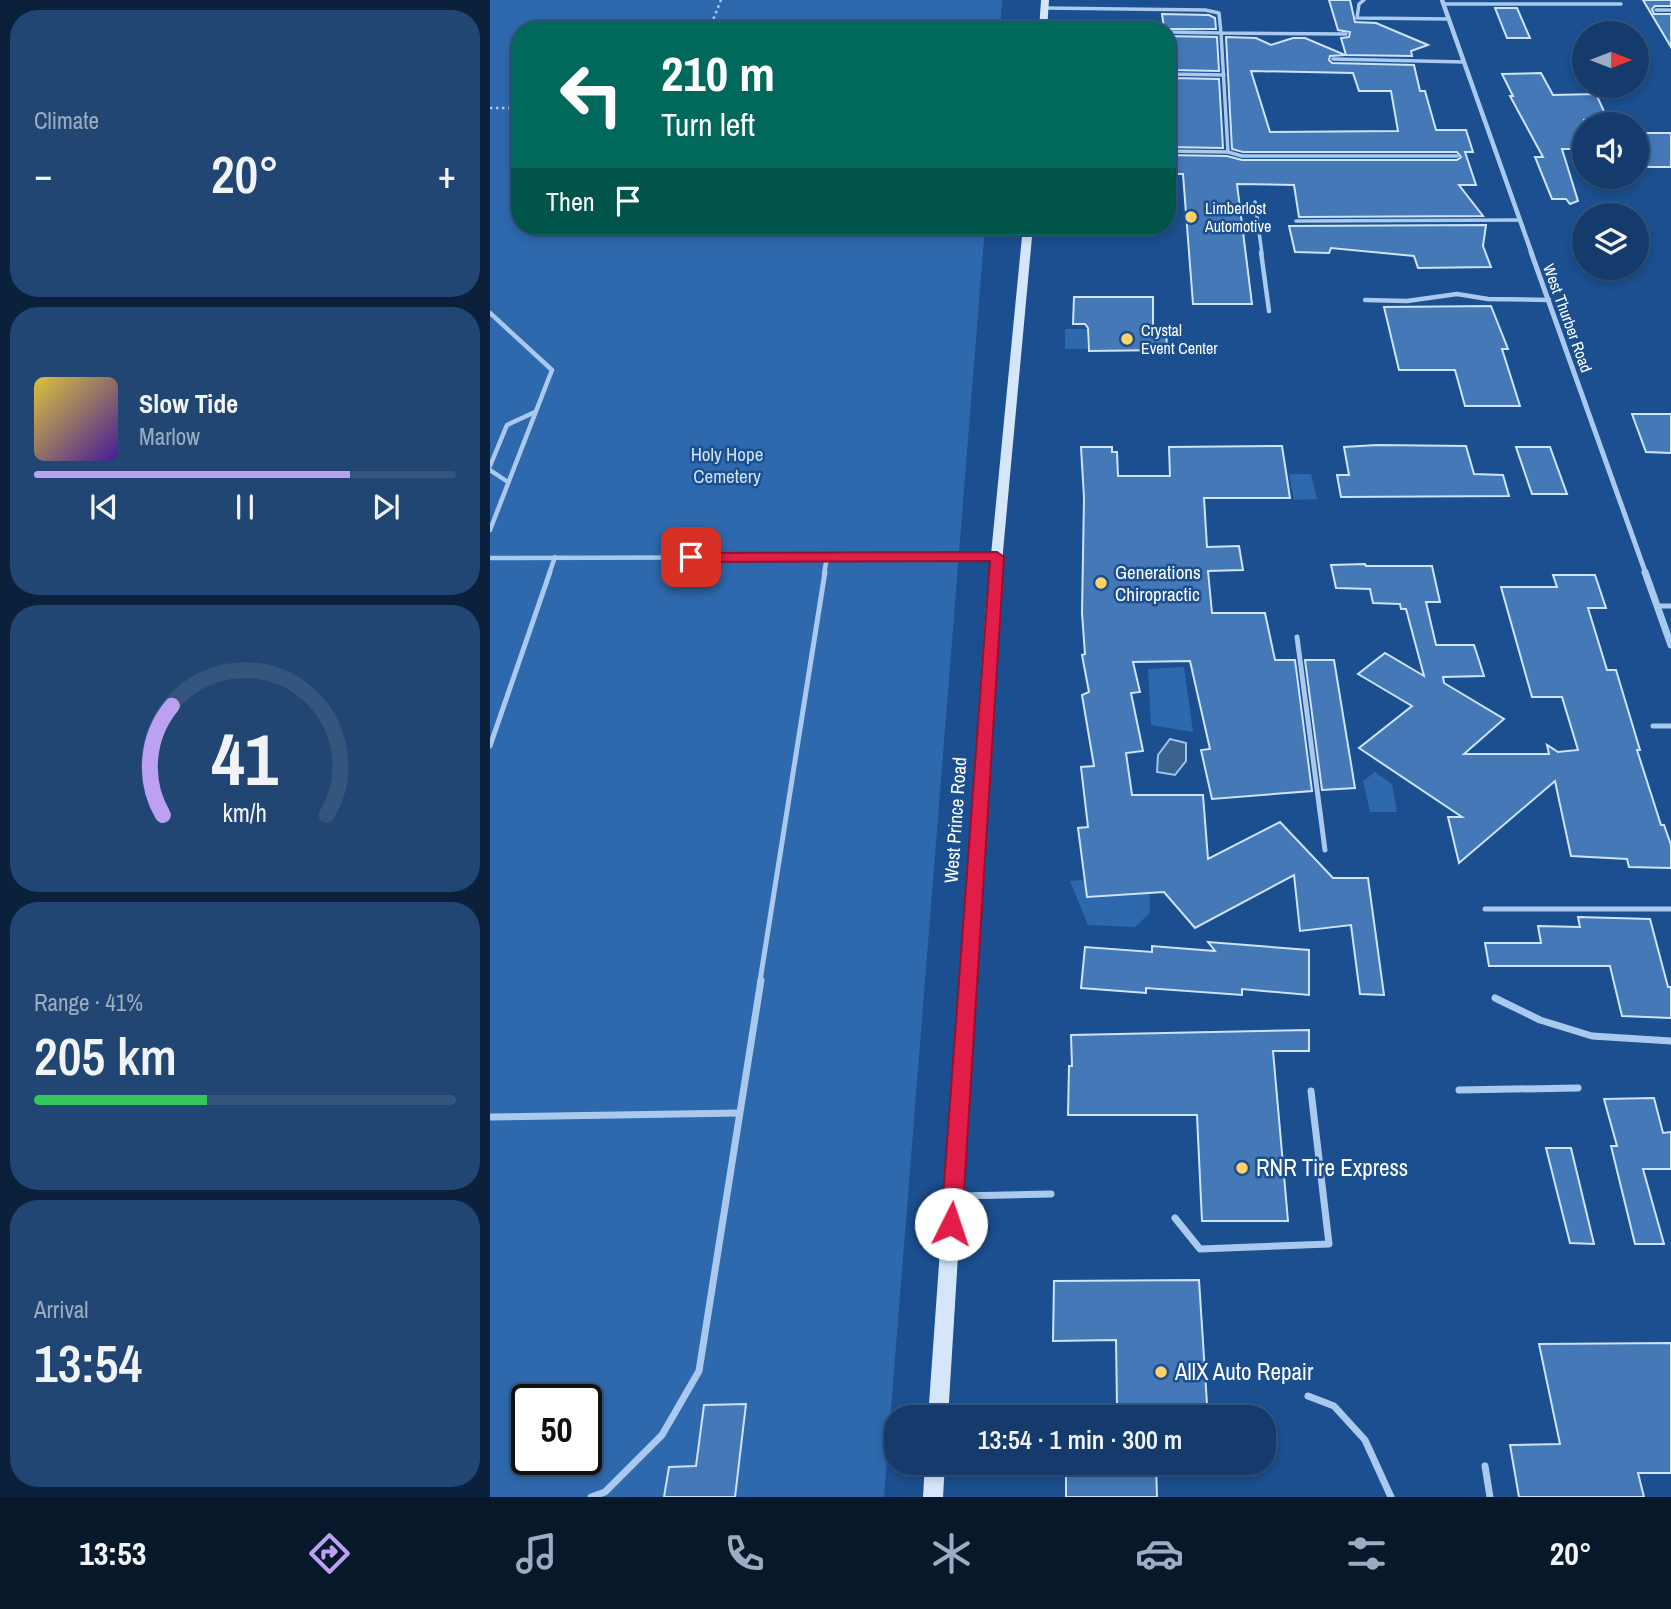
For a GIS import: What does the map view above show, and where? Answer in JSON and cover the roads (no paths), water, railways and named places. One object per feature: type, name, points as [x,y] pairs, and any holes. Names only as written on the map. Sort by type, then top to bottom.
[{"type":"main road","name":"West Prince Road","points":[[939,1405],[997,557],[1027,235]]},
{"type":"main road","points":[[933,1497],[934,1475]]},
{"type":"street","name":"West Thurber Road","points":[[1443,2],[1671,645]]},
{"type":"lane","points":[[1364,0],[1359,4],[1357,18],[1449,19]]},
{"type":"lane","points":[[1443,2],[1621,4]]},
{"type":"lane","points":[[1045,4],[1205,10],[1219,13],[1228,152]]},
{"type":"lane","points":[[1656,10],[1671,10]]},
{"type":"lane","points":[[1176,32],[1346,34]]},
{"type":"lane","points":[[1333,59],[1464,62]]},
{"type":"lane","points":[[1176,74],[1224,75]]},
{"type":"lane","points":[[1176,151],[1228,152],[1242,156],[1457,156]]},
{"type":"lane","points":[[1255,202],[1269,311]]},
{"type":"lane","points":[[1296,221],[1520,220]]},
{"type":"lane","points":[[1366,300],[1407,301],[1457,294],[1488,299],[1549,300]]},
{"type":"lane","points":[[490,313],[552,370],[490,530]]},
{"type":"lane","points":[[508,482],[490,468],[507,425],[536,412]]},
{"type":"lane","points":[[490,746],[555,557]]},
{"type":"lane","points":[[591,1497],[605,1492],[662,1435],[699,1371],[827,557]]},
{"type":"lane","points":[[490,558],[997,557]]},
{"type":"lane","points":[[1657,606],[1671,606]]},
{"type":"lane","points":[[1297,637],[1325,850]]},
{"type":"lane","points":[[1653,726],[1671,726]]},
{"type":"lane","points":[[1485,909],[1671,909]]},
{"type":"lane","points":[[1495,998],[1540,1020],[1592,1036],[1671,1041]]},
{"type":"lane","points":[[1459,1090],[1578,1088]]},
{"type":"lane","points":[[1175,1218],[1200,1249],[1329,1244],[1311,1091]]},
{"type":"lane","points":[[490,1116],[739,1114]]},
{"type":"lane","points":[[953,1196],[1051,1194]]},
{"type":"lane","points":[[1308,1396],[1334,1406],[1365,1440],[1391,1497]]},
{"type":"lane","points":[[1485,1466],[1490,1497]]},
{"type":"place","name":"Limberlost Automotive","points":[[1191,217]]},
{"type":"place","name":"Crystal Event Center","points":[[1127,339]]},
{"type":"place","name":"Generations Chiropractic","points":[[1101,583]]},
{"type":"place","name":"RNR Tire Express","points":[[1242,1168]]},
{"type":"place","name":"AllX Auto Repair","points":[[1161,1372]]},
{"type":"park label","name":"Holy Hope Cemetery","points":[[727,465]]}]
